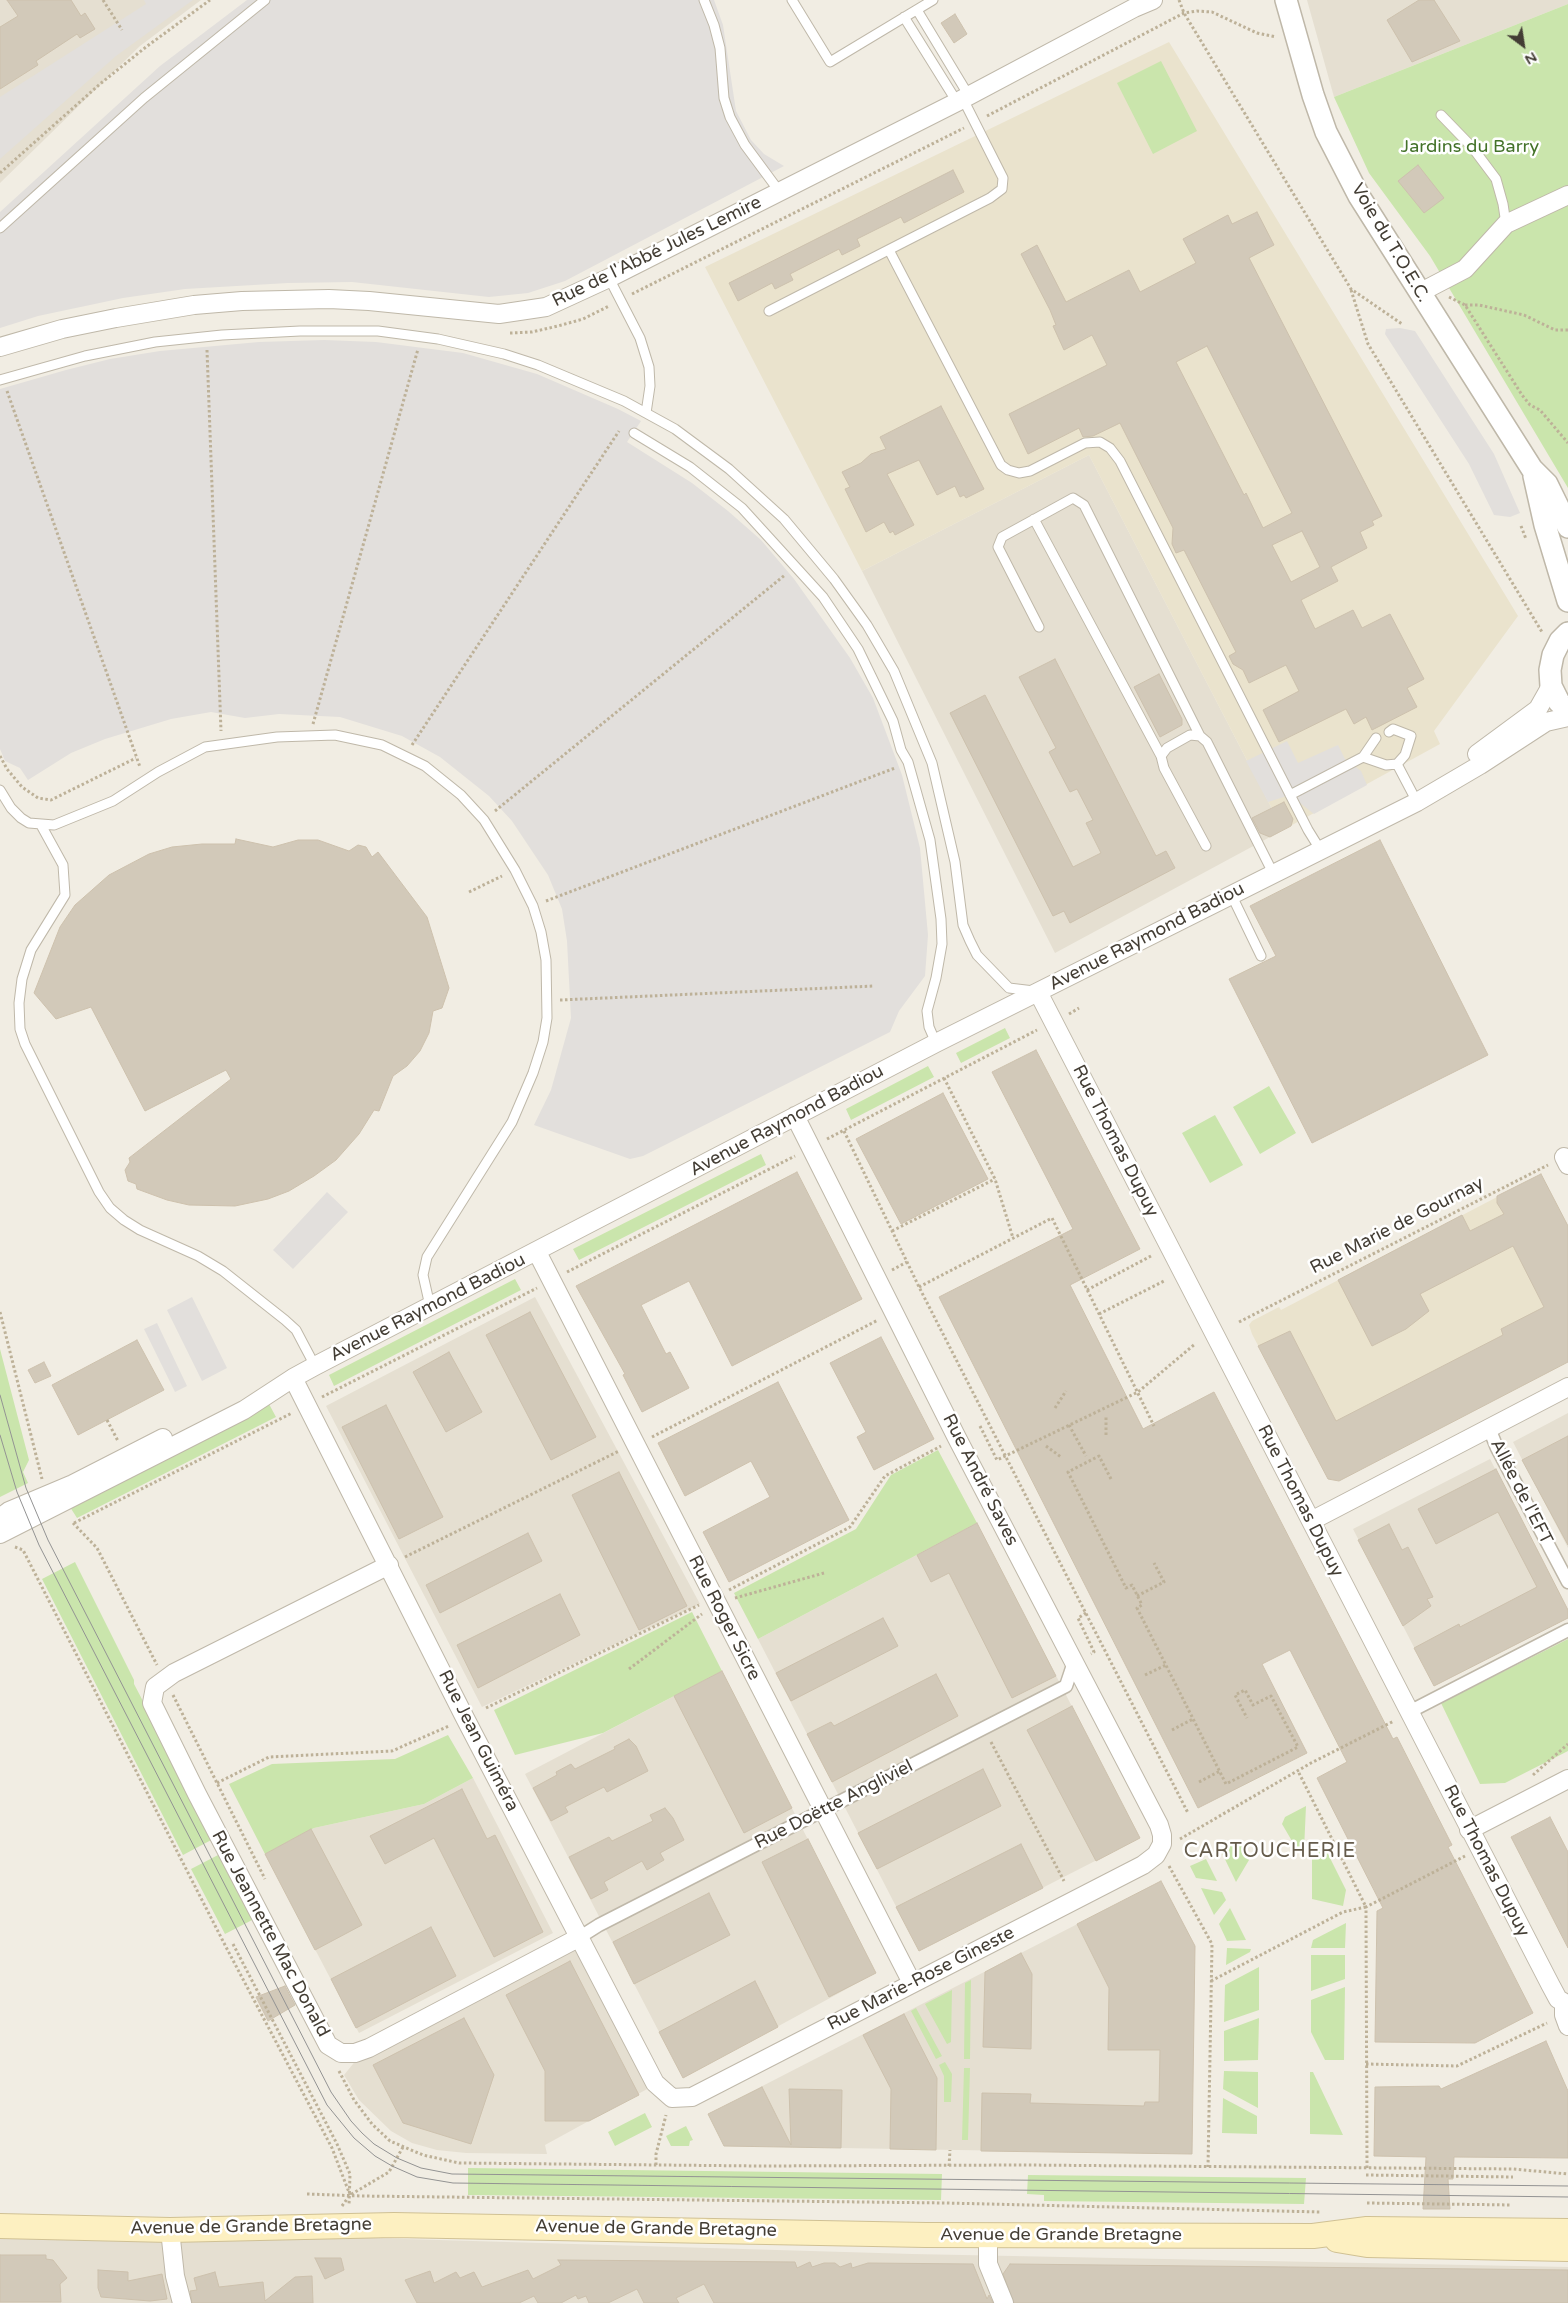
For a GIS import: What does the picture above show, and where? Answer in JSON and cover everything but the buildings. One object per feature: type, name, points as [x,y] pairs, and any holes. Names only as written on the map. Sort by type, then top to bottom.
[{"type":"main road","name":"Avenue de Grande Bretagne","points":[[0,2226],[170,2230],[394,2225],[988,2235],[1313,2236],[1367,2229],[1568,2230]]},
{"type":"main road","name":"Avenue de Grande Bretagne","points":[[1313,2236],[1367,2245],[1568,2249]]},
{"type":"street","name":"Rue de l'Abbé Jules Lemire","points":[[0,347],[62,328],[194,305],[242,301],[369,300],[470,313],[499,314],[546,307],[609,278],[963,99],[1134,8],[1153,0]]},
{"type":"street","name":"Voie du T.O.E.C.","points":[[1286,0],[1310,86],[1326,132],[1359,196],[1532,468],[1547,484],[1568,528]]},
{"type":"street","points":[[1420,292],[1465,268],[1506,224],[1568,195]]},
{"type":"street","name":"Voie du T.O.E.C.","points":[[1532,468],[1545,525],[1568,601]]},
{"type":"street","points":[[1568,633],[1560,641],[1553,655],[1550,670],[1551,686],[1559,702],[1568,711]]},
{"type":"street","name":"Avenue Raymond Badiou","points":[[1414,797],[1473,757],[1538,708],[1551,686]]},
{"type":"street","name":"Avenue Raymond Badiou","points":[[0,1518],[9,1511],[73,1484],[237,1400],[292,1378],[936,1043],[1278,870],[1414,797],[1480,765],[1546,722],[1568,716]]},
{"type":"street","name":"Rue Thomas Dupuy","points":[[1038,992],[1469,1830],[1566,2013]]},
{"type":"street","name":"Rue André Saves","points":[[796,1116],[944,1412],[1159,1824],[1162,1835],[1170,1842]]},
{"type":"street","name":"Rue Roger Sicre","points":[[537,1252],[912,1983]]},
{"type":"street","name":"Avenue Raymond Badiou","points":[[4,1540],[244,1410],[292,1378]]},
{"type":"street","name":"Rue Jean Guiméra","points":[[292,1378],[655,2083],[670,2102]]},
{"type":"street","points":[[1311,1521],[1568,1387]]},
{"type":"street","name":"Allée de l'EFT","points":[[1489,1428],[1497,1448],[1568,1582]]},
{"type":"street","points":[[164,1679],[389,1565]]},
{"type":"street","points":[[1409,1712],[1568,1630]]},
{"type":"street","name":"Rue Doëtte Angliviel","points":[[580,1937],[598,1925],[1066,1686],[1074,1662]]},
{"type":"street","name":"Rue Jeannette Mac Donald","points":[[164,1679],[155,1687],[152,1703],[328,2045],[341,2052],[355,2053],[369,2048],[580,1937]]},
{"type":"street","points":[[1469,1830],[1568,1778]]},
{"type":"street","name":"Rue Marie-Rose Gineste","points":[[670,2102],[692,2097],[1143,1865],[1156,1856],[1170,1842]]},
{"type":"street","points":[[170,2230],[175,2276],[182,2303]]},
{"type":"street","points":[[988,2235],[988,2264],[1004,2303]]},
{"type":"lane","points":[[0,228],[144,98],[264,0]]},
{"type":"lane","points":[[704,0],[714,25],[720,48],[724,98],[730,118],[745,145],[779,191]]},
{"type":"lane","points":[[792,0],[830,62],[932,0]]},
{"type":"lane","points":[[770,311],[990,198],[1002,189],[1003,178],[916,10]]},
{"type":"lane","points":[[904,17],[963,99]]},
{"type":"lane","points":[[1441,116],[1472,147],[1496,179],[1506,224]]},
{"type":"lane","points":[[889,250],[1000,465],[1008,470],[1019,473],[1030,471],[1085,443],[1100,442],[1110,448],[1120,461],[1318,847]]},
{"type":"lane","points":[[609,278],[640,338],[648,367],[650,386],[646,412]]},
{"type":"lane","points":[[1,379],[85,356],[155,342],[206,336],[300,331],[378,331],[421,336],[504,354],[538,365],[646,412],[676,430],[729,469],[784,519],[834,579],[867,625],[894,672],[932,763],[955,862],[963,925],[970,941],[978,955],[1009,988],[1038,992]]},
{"type":"lane","points":[[634,432],[682,462],[742,508],[823,597],[858,649],[893,721],[902,750],[908,762],[930,840],[941,919],[942,944],[936,978],[927,1011],[929,1027],[936,1043]]},
{"type":"lane","points":[[1039,627],[998,547],[1002,537],[1073,498],[1084,505],[1200,736],[1206,742],[1278,870]]},
{"type":"lane","points":[[1034,519],[1161,756],[1164,768],[1206,846]]},
{"type":"lane","points":[[1364,757],[1386,766],[1397,764],[1405,755],[1411,736],[1393,729],[1389,732]]},
{"type":"lane","points":[[0,790],[11,808],[21,818],[29,823],[54,825],[67,822],[113,801],[192,753],[221,744],[276,737],[335,735],[366,740],[405,755],[425,766],[461,795],[484,820],[515,870],[533,906],[541,932],[546,960],[548,1001],[543,1042],[533,1073],[512,1122],[427,1257],[423,1275],[430,1306]]},
{"type":"lane","points":[[1161,756],[1167,748],[1190,735],[1200,736]]},
{"type":"lane","points":[[1290,795],[1364,757],[1376,738]]},
{"type":"lane","points":[[1397,764],[1414,797]]},
{"type":"lane","points":[[41,825],[63,865],[65,896],[30,950],[22,979],[19,1004],[20,1029],[25,1044],[99,1192],[110,1208],[124,1220],[140,1230],[198,1256],[223,1271],[285,1320],[296,1330],[315,1366]]},
{"type":"lane","points":[[1231,894],[1261,956]]},
{"type":"path","points":[[103,0],[122,30]]},
{"type":"path","points":[[0,173],[100,84],[210,0]]},
{"type":"path","points":[[1179,0],[1184,13],[1351,289],[1368,344],[1544,636]]},
{"type":"path","points":[[926,147],[1184,13],[1197,11],[1212,12],[1257,33],[1280,38]]},
{"type":"path","points":[[1351,289],[1402,324]]},
{"type":"path","points":[[1449,296],[1465,305],[1479,305],[1524,315],[1555,330],[1568,330]]},
{"type":"path","points":[[1465,305],[1471,318],[1522,395],[1530,405],[1540,410],[1568,443]]},
{"type":"path","points":[[206,336],[221,744]]},
{"type":"path","points":[[310,735],[421,336]]},
{"type":"path","points":[[1,379],[144,782]]},
{"type":"path","points":[[405,755],[635,407]]},
{"type":"path","points":[[484,820],[795,566]]},
{"type":"path","points":[[0,756],[7,769],[22,787],[38,798],[51,800],[136,758]]},
{"type":"path","points":[[533,906],[908,762]]},
{"type":"path","points":[[469,892],[515,870]]},
{"type":"path","points":[[548,1001],[874,986]]},
{"type":"path","points":[[74,1523],[811,1148],[1079,1008]]},
{"type":"path","points":[[944,1078],[995,1179],[1013,1238]]},
{"type":"path","points":[[844,1131],[919,1287],[1188,1813]]},
{"type":"path","name":"Rue Marie de Gournay","points":[[1239,1322],[1566,1161]]},
{"type":"path","points":[[892,1230],[995,1179]]},
{"type":"path","points":[[919,1287],[1052,1218],[1154,1426]]},
{"type":"path","points":[[1087,1290],[1151,1256]]},
{"type":"path","points":[[1099,1314],[1164,1281]]},
{"type":"path","points":[[0,1312],[42,1479]]},
{"type":"path","points":[[980,1426],[997,1460],[1005,1457],[1138,1392],[1196,1344]]},
{"type":"path","points":[[1055,1408],[1066,1391]]},
{"type":"path","points":[[1106,1416],[1106,1435]]},
{"type":"path","points":[[107,1420],[118,1440]]},
{"type":"path","points":[[1069,1426],[1086,1456]]},
{"type":"path","points":[[1046,1446],[1061,1457]]},
{"type":"path","points":[[1111,1478],[1099,1456],[1068,1472],[1126,1588],[1132,1585],[1142,1606],[1137,1608],[1226,1784],[1298,1747],[1271,1696],[1253,1705],[1245,1690],[1235,1695],[1247,1718]]},
{"type":"path","name":"Rue Jeannette Mac Donald","points":[[66,1518],[74,1523],[97,1548],[266,1881]]},
{"type":"path","points":[[4,1540],[23,1550],[222,1939],[332,2148],[350,2195]]},
{"type":"path","points":[[1137,1596],[1164,1582],[1154,1563]]},
{"type":"path","points":[[1145,1675],[1166,1665]]},
{"type":"path","points":[[1170,1842],[1409,1712]]},
{"type":"path","points":[[1172,1730],[1193,1719]]},
{"type":"path","points":[[226,1779],[269,1757],[392,1751],[449,1725]]},
{"type":"path","points":[[984,1728],[1064,1881]]},
{"type":"path","points":[[1530,1777],[1568,1744]]},
{"type":"path","points":[[1199,1782],[1220,1771]]},
{"type":"path","points":[[1298,1771],[1366,1907],[1366,2168]]},
{"type":"path","points":[[1211,1981],[1343,1912],[1366,1907],[1466,1856]]},
{"type":"path","points":[[1169,1861],[1169,1868],[1212,1944],[1208,2167]]},
{"type":"path","points":[[233,1944],[337,2144],[350,2174],[350,2195]]},
{"type":"path","points":[[1366,2064],[1457,2066],[1566,2013]]},
{"type":"path","points":[[337,2067],[354,2100],[372,2124],[390,2140],[423,2155],[459,2163],[1514,2169],[1568,2174]]},
{"type":"path","points":[[656,2165],[656,2154],[670,2102]]},
{"type":"path","points":[[340,2209],[350,2195],[388,2172],[403,2147]]},
{"type":"path","points":[[949,2166],[950,2150]]},
{"type":"path","points":[[1366,2175],[1513,2177]]},
{"type":"path","points":[[307,2194],[955,2203],[1305,2211]]},
{"type":"path","points":[[1367,2203],[1512,2205]]},
{"type":"shaded area","points":[[0,0],[201,0],[140,46],[0,183]]},
{"type":"shaded area","points":[[144,0],[193,0],[116,56],[0,159],[0,97],[146,4]]},
{"type":"shaded area","points":[[247,0],[714,0],[723,25],[736,111],[751,140],[764,154],[784,166],[565,281],[528,293],[489,297],[352,282],[288,283],[185,289],[123,298],[38,316],[0,328],[0,212],[160,66]]},
{"type":"shaded area","points":[[1307,0],[1568,0],[1568,4],[1334,97]]},
{"type":"shaded area","points":[[1169,42],[1518,616],[1434,731],[1440,744],[1283,830],[1089,455],[862,571],[705,267]]},
{"type":"shaded area","points":[[1400,328],[1415,331],[1494,454],[1520,513],[1510,517],[1494,515],[1469,464],[1385,334],[1386,329]]},
{"type":"shaded area","points":[[324,340],[376,342],[463,353],[537,374],[618,409],[641,421],[627,442],[692,483],[728,511],[761,540],[794,579],[850,658],[873,698],[902,775],[920,848],[928,935],[925,976],[899,1011],[890,1032],[643,1156],[630,1159],[534,1125],[551,1090],[571,1018],[567,941],[562,909],[548,875],[512,821],[489,796],[440,757],[402,736],[340,717],[279,714],[245,718],[211,712],[171,719],[105,739],[71,753],[28,780],[20,768],[5,761],[0,749],[0,389],[110,359],[160,351],[259,342]]},
{"type":"shaded area","points":[[1089,455],[1283,830],[1055,953],[862,571]]},
{"type":"shaded area","points":[[1287,741],[1298,763],[1338,745],[1345,759],[1361,771],[1367,785],[1314,814],[1290,795],[1268,802],[1246,761]]},
{"type":"shaded area","points":[[1541,1174],[1568,1226],[1568,1362],[1340,1480],[1328,1479],[1249,1325],[1252,1321],[1279,1307],[1281,1310]]},
{"type":"shaded area","points":[[327,1192],[348,1212],[293,1269],[273,1250]]},
{"type":"shaded area","points":[[192,1297],[227,1368],[202,1381],[167,1310]]},
{"type":"shaded area","points":[[535,1297],[700,1604],[482,1707],[326,1406]]},
{"type":"shaded area","points":[[157,1323],[187,1386],[175,1392],[144,1329]]},
{"type":"shaded area","points":[[1568,1413],[1568,1548],[1513,1442]]},
{"type":"shaded area","points":[[1490,1459],[1568,1610],[1568,1618],[1434,1686],[1353,1529]]},
{"type":"shaded area","points":[[977,1523],[1140,1838],[919,1951],[758,1639]]},
{"type":"shaded area","points":[[722,1671],[876,1973],[683,2078],[525,1774]]},
{"type":"shaded area","points":[[473,1778],[553,1933],[359,2033],[265,1854],[314,1828],[424,1804]]},
{"type":"shaded area","points":[[1161,1881],[1195,1946],[1192,2154],[724,2146],[708,2114]]},
{"type":"shaded area","points":[[574,1948],[649,2088],[545,2145],[547,2154],[466,2153],[437,2150],[412,2143],[391,2131],[359,2100],[344,2075],[357,2059]]},
{"type":"shaded area","points":[[0,2227],[912,2254],[1568,2267],[1568,2303],[0,2303]]},
{"type":"green space","name":"Jardins du Barry","points":[[1568,4],[1568,488],[1430,256],[1369,173],[1334,97]]},
{"type":"green space","points":[[1161,61],[1197,131],[1153,154],[1117,83]]},
{"type":"green space","points":[[1005,1028],[1010,1038],[961,1063],[956,1053]]},
{"type":"green space","points":[[928,1066],[934,1077],[851,1120],[846,1109]]},
{"type":"green space","points":[[1269,1086],[1296,1133],[1260,1154],[1233,1107]]},
{"type":"green space","points":[[1215,1115],[1243,1165],[1210,1183],[1182,1133]]},
{"type":"green space","points":[[761,1154],[766,1165],[579,1260],[573,1249]]},
{"type":"green space","points":[[515,1279],[521,1290],[334,1386],[329,1375]]},
{"type":"green space","points":[[0,1349],[29,1460],[23,1472],[28,1483],[0,1497]]},
{"type":"green space","points":[[269,1404],[276,1417],[77,1518],[70,1507]]},
{"type":"green space","points":[[938,1450],[977,1523],[758,1639],[734,1593],[856,1529],[891,1475]]},
{"type":"green space","points":[[75,1562],[134,1680],[134,1684],[215,1838],[183,1855],[42,1579]]},
{"type":"green space","points":[[692,1612],[722,1671],[603,1733],[515,1755],[494,1710]]},
{"type":"green space","points":[[1568,1639],[1568,1751],[1505,1783],[1480,1784],[1441,1703]]},
{"type":"green space","points":[[448,1735],[473,1778],[424,1804],[314,1828],[265,1854],[229,1784],[272,1764],[395,1759]]},
{"type":"green space","points":[[1306,1806],[1304,1850],[1299,1853],[1282,1824],[1285,1817]]},
{"type":"green space","points":[[1240,1841],[1249,1860],[1236,1882],[1221,1851]]},
{"type":"green space","points":[[1324,1846],[1346,1890],[1343,1906],[1312,1899],[1312,1854]]},
{"type":"green space","points":[[222,1853],[256,1918],[225,1934],[191,1869]]},
{"type":"green space","points":[[1206,1859],[1217,1881],[1196,1878],[1190,1866]]},
{"type":"green space","points":[[1201,1888],[1222,1892],[1226,1900],[1214,1915]]},
{"type":"green space","points":[[1230,1908],[1246,1940],[1227,1941],[1219,1924]]},
{"type":"green space","points":[[1346,1923],[1345,1948],[1311,1948],[1313,1940]]},
{"type":"green space","points":[[1227,1948],[1251,1949],[1250,1952],[1226,1965]]},
{"type":"green space","points":[[1311,1955],[1345,1955],[1345,1979],[1311,1991]]},
{"type":"green space","points":[[1259,1967],[1259,2010],[1224,2022],[1225,1985]]},
{"type":"green space","points":[[971,1980],[970,2059],[964,2059],[965,1983]]},
{"type":"green space","points":[[1345,1987],[1344,2060],[1325,2060],[1311,2032],[1311,2000]]},
{"type":"green space","points":[[952,1990],[951,2042],[947,2044],[925,2004]]},
{"type":"green space","points":[[916,2008],[942,2056],[936,2059],[911,2011]]},
{"type":"green space","points":[[1259,2018],[1258,2060],[1224,2061],[1224,2031]]},
{"type":"green space","points":[[945,2062],[952,2074],[951,2102],[944,2102],[944,2076],[939,2065]]},
{"type":"green space","points":[[964,2068],[970,2068],[968,2140],[962,2140]]},
{"type":"green space","points":[[1224,2071],[1258,2072],[1258,2108],[1223,2089]]},
{"type":"green space","points":[[1310,2072],[1313,2072],[1343,2135],[1310,2134]]},
{"type":"green space","points":[[1223,2098],[1257,2116],[1257,2134],[1222,2133]]},
{"type":"green space","points":[[645,2113],[652,2127],[615,2146],[608,2132]]},
{"type":"green space","points":[[686,2126],[693,2140],[690,2141],[689,2146],[671,2146],[666,2136]]},
{"type":"green space","points":[[468,2168],[942,2174],[941,2200],[468,2195]]},
{"type":"green space","points":[[1028,2175],[1306,2178],[1304,2204],[1044,2201],[1044,2195],[1027,2194]]},
{"type":"tram line","points":[[0,1395],[26,1488],[48,1540],[331,2092],[351,2121],[362,2133],[374,2144],[397,2158],[421,2168],[452,2174],[1568,2186]]},
{"type":"tram line","points":[[0,1435],[17,1492],[39,1545],[327,2105],[354,2138],[375,2156],[392,2166],[417,2177],[453,2183],[1568,2197]]},
{"type":"district","name":"CARTOUCHERIE","points":[[1270,1852]]}]
